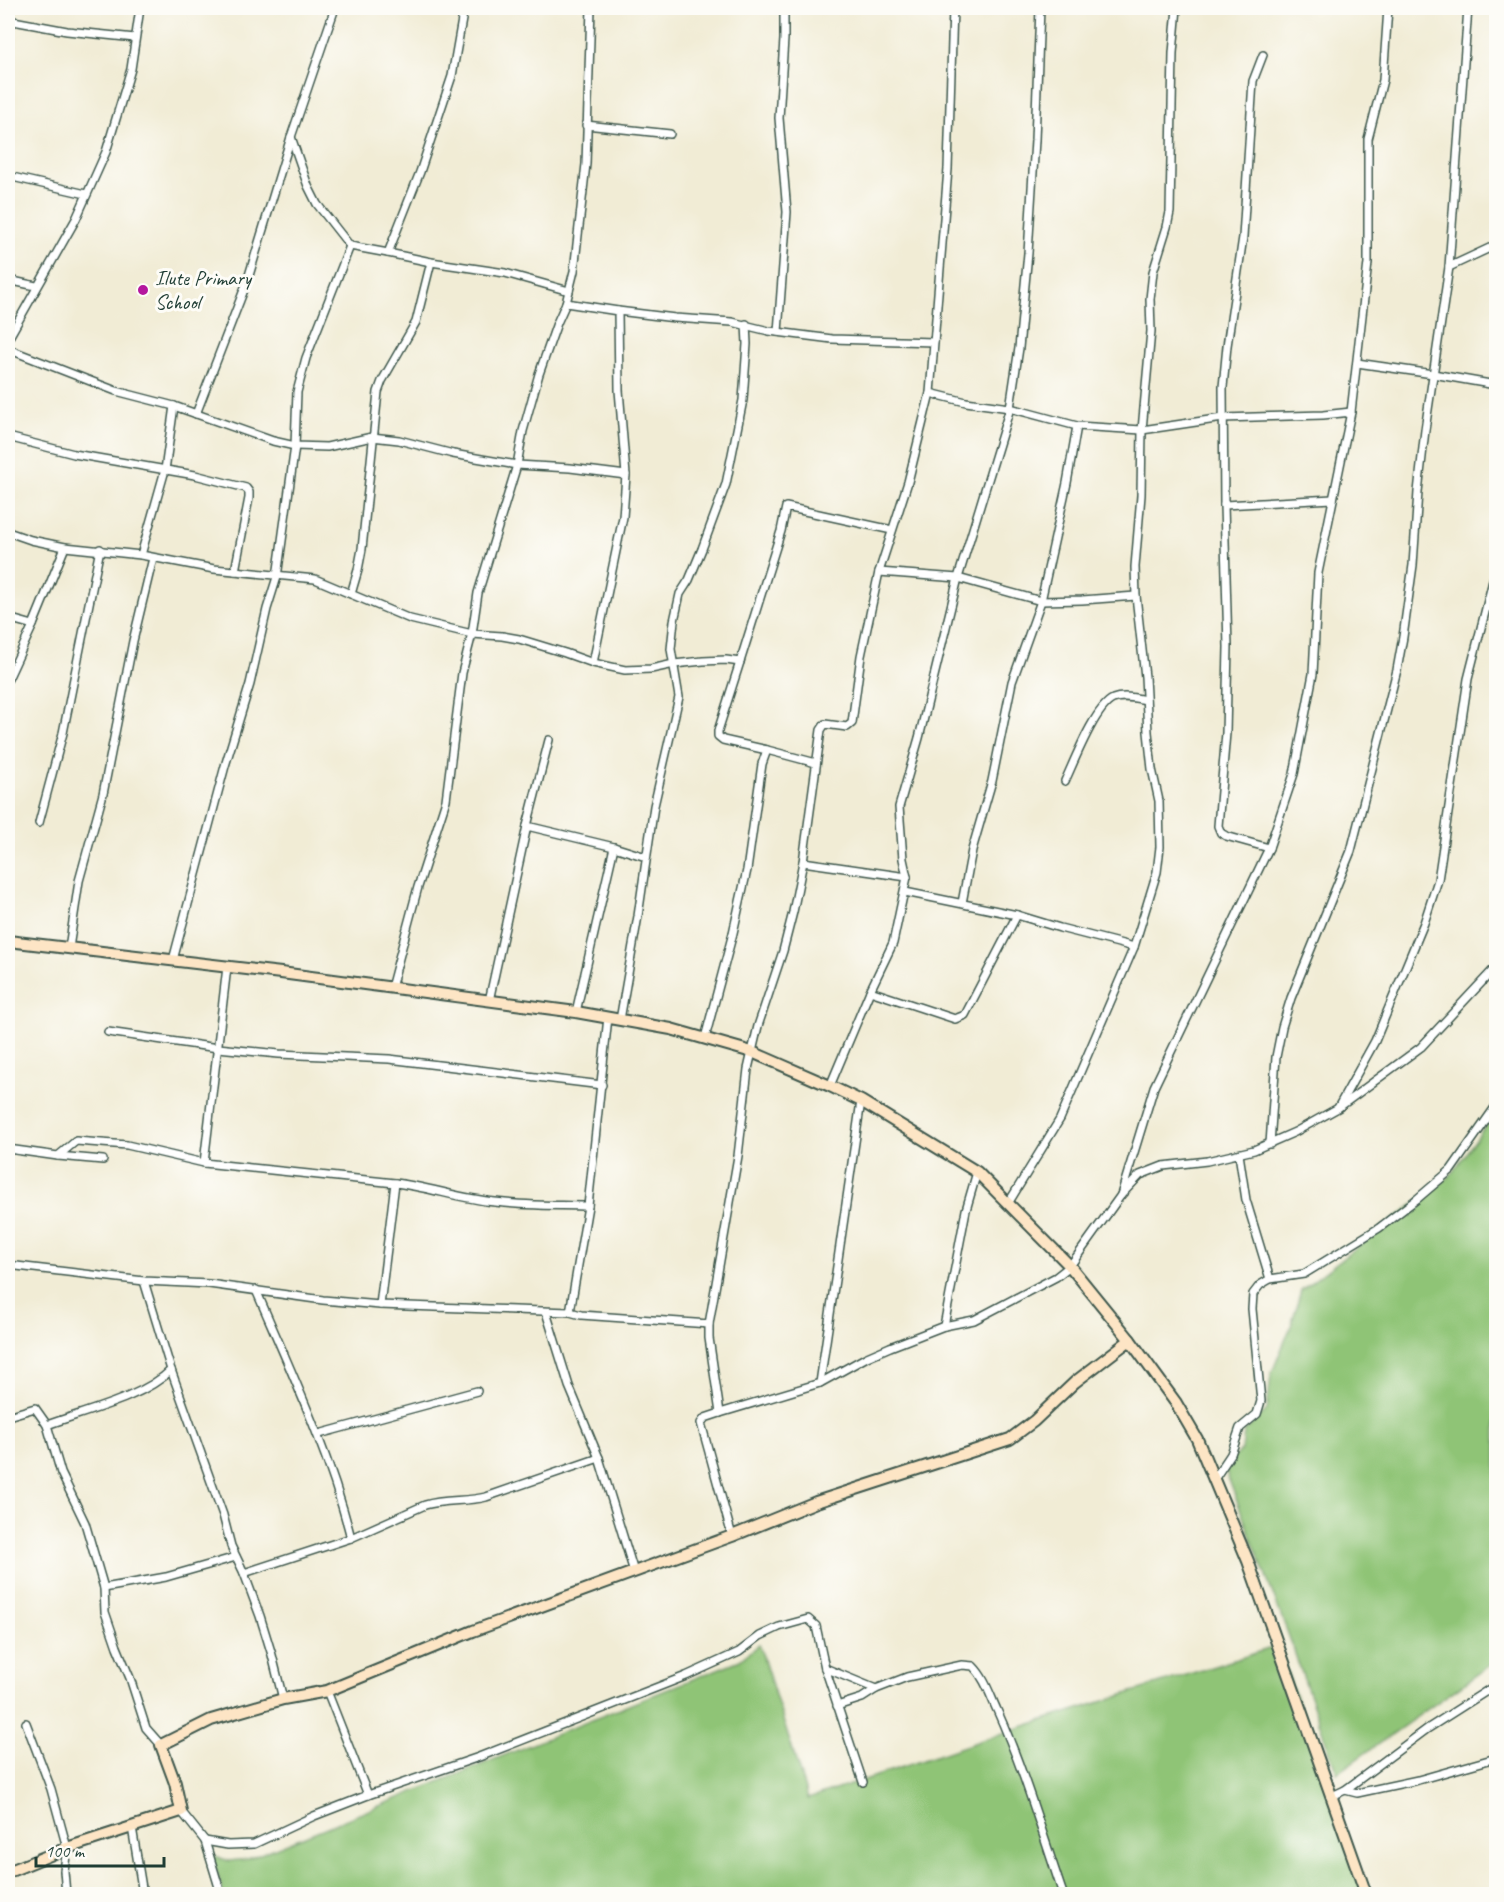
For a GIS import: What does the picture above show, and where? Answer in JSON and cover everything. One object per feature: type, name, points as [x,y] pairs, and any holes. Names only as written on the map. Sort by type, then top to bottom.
[{"type":"main road","points":[[8,941],[576,1012],[671,1029],[752,1052],[830,1086],[861,1101],[977,1172],[1070,1266],[1130,1340],[1176,1403],[1197,1439],[1215,1478],[1269,1618],[1330,1797],[1366,1894]]},
{"type":"main road","points":[[8,1872],[67,1848],[181,1811],[175,1783],[161,1745],[212,1720],[327,1690],[473,1631],[732,1536],[827,1498],[1010,1439],[1034,1421],[1080,1377],[1130,1340]]},
{"type":"street","points":[[8,339],[76,219],[106,152],[131,69],[140,8]]},
{"type":"street","points":[[196,414],[247,282],[291,137],[335,8]]},
{"type":"street","points":[[388,253],[420,171],[452,76],[464,8]]},
{"type":"street","points":[[392,988],[418,887],[446,800],[462,673],[472,634],[478,593],[517,465],[523,431],[539,374],[566,303],[574,271],[582,203],[591,8]]},
{"type":"street","points":[[778,332],[787,212],[779,118],[784,8]]},
{"type":"street","points":[[720,1413],[709,1338],[710,1324],[738,1156],[748,1069],[758,1026],[783,951],[804,862],[823,726],[828,724],[847,727],[852,723],[861,656],[879,572],[908,482],[930,393],[948,170],[953,8]]},
{"type":"street","points":[[830,1086],[893,943],[907,877],[903,859],[899,807],[919,738],[958,578],[1010,408],[1019,348],[1028,253],[1040,8]]},
{"type":"street","points":[[1009,1202],[1060,1119],[1134,947],[1157,872],[1160,847],[1158,801],[1152,769],[1135,567],[1141,495],[1142,430],[1151,330],[1150,298],[1153,272],[1170,212],[1173,52],[1177,8]]},
{"type":"street","points":[[1121,1195],[1154,1087],[1269,848],[1294,774],[1313,674],[1315,593],[1351,412],[1368,263],[1368,139],[1383,80],[1388,8]]},
{"type":"street","points":[[1270,1144],[1276,1057],[1282,1027],[1291,998],[1351,851],[1397,670],[1413,565],[1418,492],[1449,267],[1468,8]]},
{"type":"street","points":[[8,20],[67,32],[135,38]]},
{"type":"street","points":[[1263,55],[1253,81],[1243,237],[1227,346],[1223,418],[1228,647],[1226,733],[1218,826],[1221,833],[1227,836],[1269,848]]},
{"type":"street","points":[[586,125],[670,134]]},
{"type":"street","points":[[291,137],[308,186],[317,204],[350,246],[431,262],[505,273],[569,291]]},
{"type":"street","points":[[8,176],[86,194]]},
{"type":"street","points":[[173,960],[225,766],[250,684],[267,609],[277,577],[295,446],[297,392],[306,358],[350,246]]},
{"type":"street","points":[[1449,267],[1497,246]]},
{"type":"street","points":[[351,594],[361,555],[372,437],[380,386],[416,322],[431,262]]},
{"type":"street","points":[[8,280],[36,286]]},
{"type":"street","points":[[566,303],[675,318],[746,324],[778,332],[832,339],[934,342]]},
{"type":"street","points":[[593,663],[623,520],[626,475],[620,390],[618,311]]},
{"type":"street","points":[[620,1020],[654,806],[680,697],[671,649],[678,603],[702,549],[726,484],[743,400],[746,324]]},
{"type":"street","points":[[8,349],[116,391],[174,406],[273,441],[295,446],[327,447],[372,437],[399,440],[453,454],[517,465],[570,468],[626,475]]},
{"type":"street","points":[[1357,363],[1497,386]]},
{"type":"street","points":[[930,393],[966,402],[1010,408],[1077,426],[1142,430],[1223,418],[1351,412]]},
{"type":"street","points":[[141,555],[165,470],[174,406]]},
{"type":"street","points":[[962,903],[972,850],[992,781],[1012,682],[1041,601],[1077,426]]},
{"type":"street","points":[[8,437],[83,456],[165,470],[246,488],[249,492],[246,518],[235,571]]},
{"type":"street","points":[[1224,505],[1333,499]]},
{"type":"street","points":[[816,764],[723,740],[718,736],[781,531],[786,507],[892,530]]},
{"type":"street","points":[[8,532],[31,540],[65,546],[100,549],[277,577],[315,579],[410,619],[472,634],[502,636],[539,644],[593,663],[625,670],[726,660],[740,662]]},
{"type":"street","points":[[8,679],[65,546]]},
{"type":"street","points":[[39,823],[63,733],[100,549]]},
{"type":"street","points":[[69,948],[79,881],[103,794],[133,641],[153,558]]},
{"type":"street","points":[[1338,1108],[1375,1041],[1424,923],[1438,880],[1468,679],[1497,569]]},
{"type":"street","points":[[879,572],[958,578],[1041,601],[1136,596]]},
{"type":"street","points":[[8,618],[33,625]]},
{"type":"street","points":[[1065,781],[1102,708],[1113,699],[1126,697],[1146,700]]},
{"type":"street","points":[[489,1001],[527,826],[549,740]]},
{"type":"street","points":[[705,1038],[747,870],[762,764],[767,750]]},
{"type":"street","points":[[527,826],[646,857]]},
{"type":"street","points":[[576,1012],[614,847]]},
{"type":"street","points":[[804,862],[907,877]]},
{"type":"street","points":[[905,892],[1017,915],[1134,947]]},
{"type":"street","points":[[870,991],[960,1018],[964,1015],[1017,915]]},
{"type":"street","points":[[204,1163],[227,967]]},
{"type":"street","points":[[732,1536],[701,1423],[705,1418],[820,1383],[867,1357],[944,1326],[974,1320],[1016,1300],[1056,1277],[1070,1266],[1121,1195],[1140,1175],[1163,1166],[1207,1161],[1270,1144],[1338,1108],[1421,1047],[1497,967]]},
{"type":"street","points":[[570,1312],[588,1206],[608,1017]]},
{"type":"street","points":[[108,1032],[218,1048],[279,1054],[389,1059],[602,1085]]},
{"type":"street","points":[[820,1383],[861,1101]]},
{"type":"street","points":[[1215,1478],[1230,1454],[1240,1428],[1257,1414],[1260,1408],[1252,1309],[1253,1294],[1260,1285],[1270,1279],[1304,1274],[1398,1214],[1451,1170],[1497,1106]]},
{"type":"street","points":[[58,1156],[76,1141],[128,1145],[204,1163],[419,1186],[447,1194],[495,1202],[588,1206]]},
{"type":"street","points":[[8,1149],[103,1160]]},
{"type":"street","points":[[1239,1154],[1246,1200],[1270,1279]]},
{"type":"street","points":[[944,1326],[966,1210],[977,1172]]},
{"type":"street","points":[[380,1305],[395,1183]]},
{"type":"street","points":[[8,1265],[380,1305],[570,1312],[581,1315],[710,1324]]},
{"type":"street","points":[[144,1281],[171,1370],[223,1515],[231,1546],[244,1573],[272,1655],[283,1700]]},
{"type":"street","points":[[256,1290],[319,1434],[344,1508],[351,1538]]},
{"type":"street","points":[[546,1312],[569,1386],[598,1458],[634,1572]]},
{"type":"street","points":[[47,1425],[143,1390],[159,1382],[171,1370]]},
{"type":"street","points":[[319,1434],[477,1390]]},
{"type":"street","points":[[8,1416],[35,1408],[47,1425],[62,1473],[85,1523],[104,1588],[105,1612],[117,1647],[146,1728],[161,1745]]},
{"type":"street","points":[[244,1573],[351,1538],[424,1505],[435,1502],[471,1501],[486,1497],[598,1458]]},
{"type":"street","points":[[104,1588],[166,1577],[236,1557]]},
{"type":"street","points":[[205,1841],[228,1845],[254,1844],[314,1816],[479,1757],[686,1676],[739,1652],[760,1636],[779,1627],[808,1619],[816,1626],[825,1668],[863,1782]]},
{"type":"street","points":[[837,1706],[862,1698],[876,1689],[908,1677],[962,1665],[973,1666],[978,1671],[1007,1733],[1046,1837],[1063,1894]]},
{"type":"street","points":[[825,1668],[876,1689]]},
{"type":"street","points":[[1330,1797],[1345,1790],[1427,1729],[1497,1684]]},
{"type":"street","points":[[327,1690],[368,1796]]},
{"type":"street","points":[[26,1724],[51,1789],[67,1848],[64,1871],[66,1894]]},
{"type":"street","points":[[1345,1790],[1357,1793],[1418,1780],[1497,1758]]},
{"type":"street","points":[[181,1811],[205,1841],[221,1894]]},
{"type":"street","points":[[132,1827],[143,1894]]},
{"type":"green space","points":[[1496,1111],[1496,1661],[1337,1773],[1287,1631],[1224,1467],[1242,1450],[1244,1432],[1267,1410],[1271,1375],[1291,1326],[1301,1290],[1449,1177]]},
{"type":"green space","points":[[759,1644],[808,1799],[1009,1731],[1278,1646],[1365,1894],[223,1894],[212,1855],[229,1861],[248,1859],[740,1660]]},
{"type":"place","name":"Ilute Primary School","points":[[143,290]]}]
